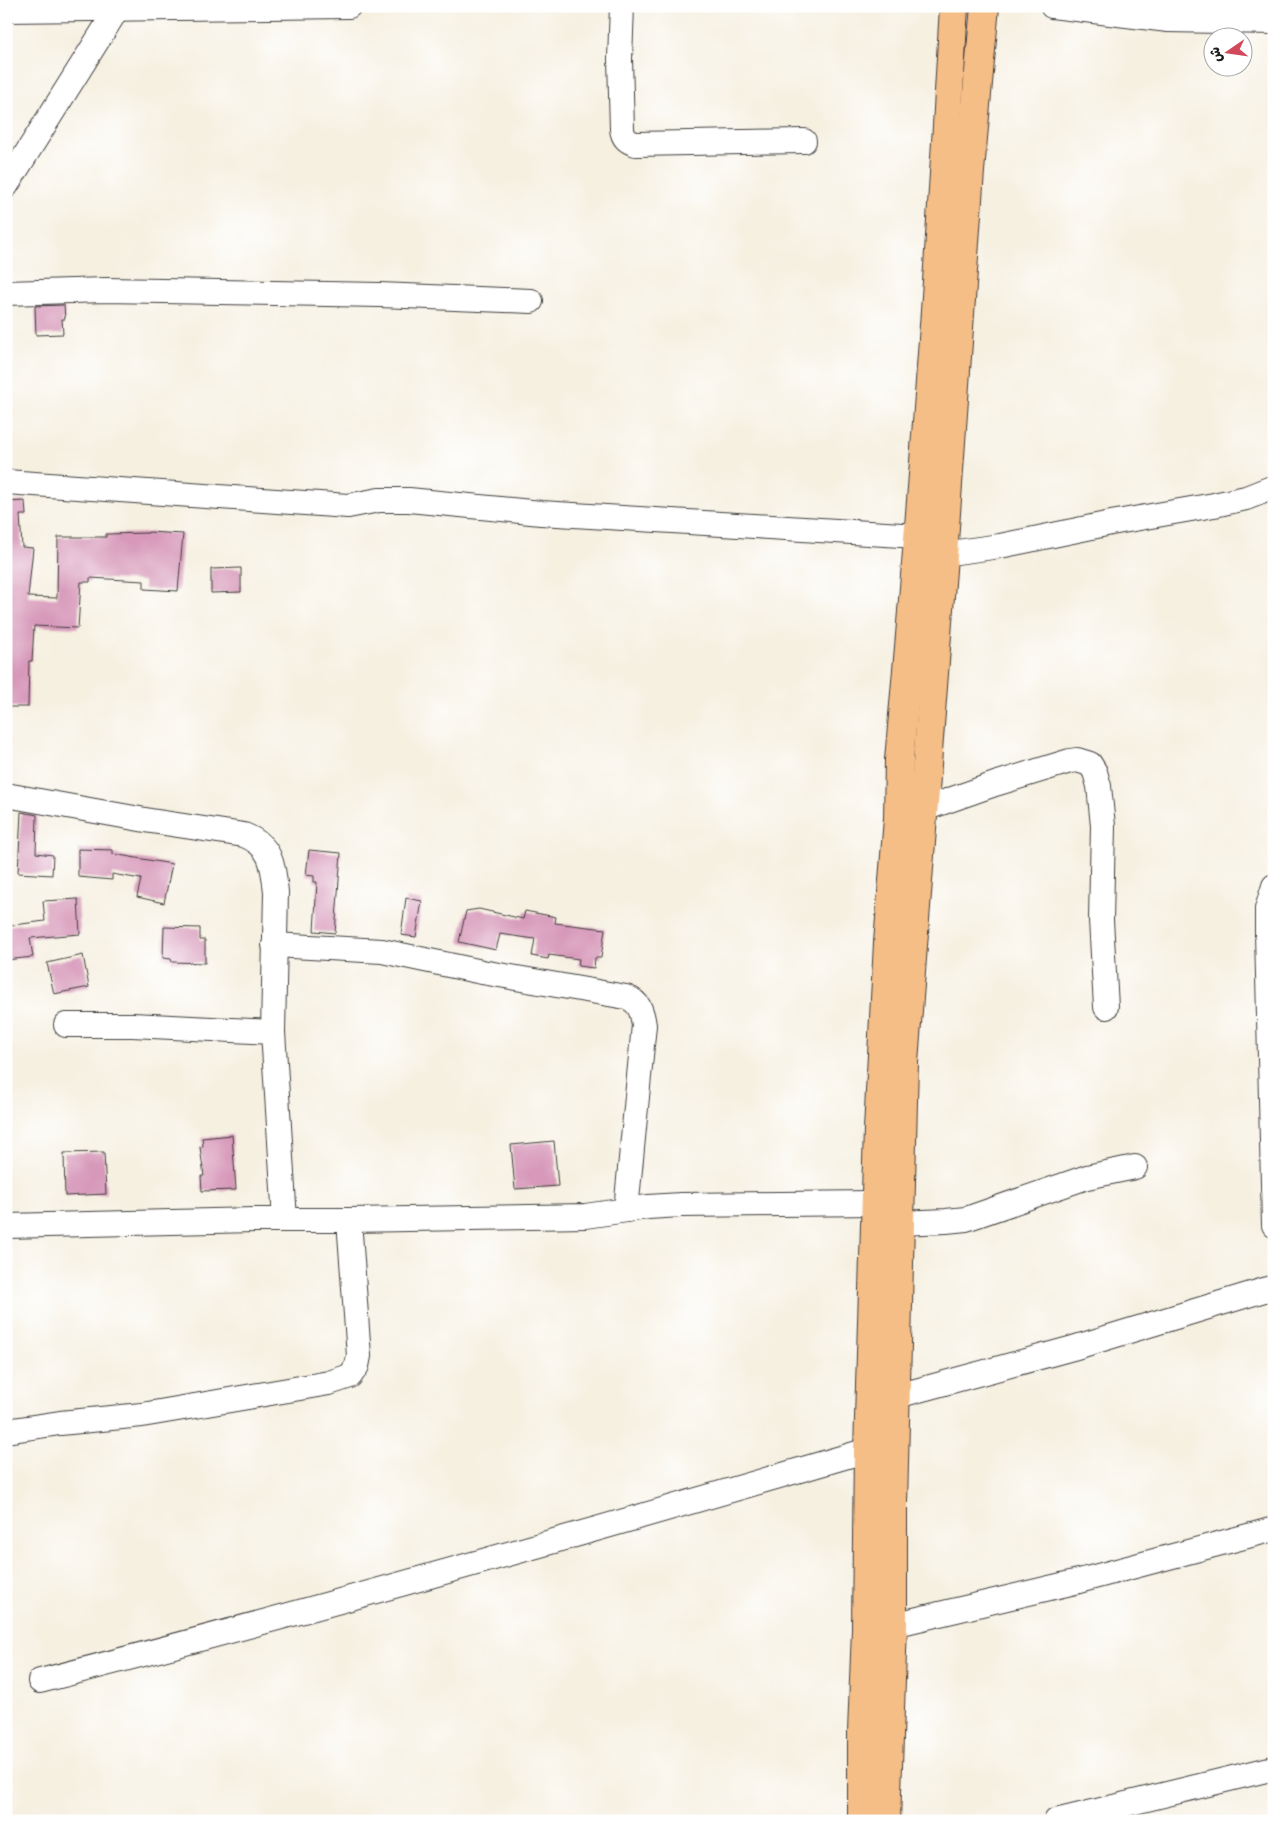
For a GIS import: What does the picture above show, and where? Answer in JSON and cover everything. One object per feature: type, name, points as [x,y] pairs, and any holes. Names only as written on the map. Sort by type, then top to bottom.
[{"type":"main road","points":[[886,1821],[893,1625],[893,1504],[911,814],[898,760],[918,536],[942,216],[954,6]]},
{"type":"main road","points":[[862,1821],[868,1450],[878,1129],[884,1007],[911,814],[943,554],[974,114],[986,6]]},
{"type":"street","points":[[6,10],[350,6]]},
{"type":"street","points":[[622,6],[620,59],[622,134],[630,142],[636,144],[804,141]]},
{"type":"street","points":[[1052,6],[1168,20],[1274,22]]},
{"type":"street","points":[[6,186],[117,8]]},
{"type":"street","points":[[6,293],[106,290],[380,295],[531,301]]},
{"type":"street","points":[[6,482],[348,506],[379,500],[409,500],[541,513],[918,536]]},
{"type":"street","points":[[943,554],[1000,546],[1222,503],[1246,498],[1274,487]]},
{"type":"street","points":[[911,814],[995,784],[1070,761],[1083,761],[1090,764],[1095,772],[1099,786],[1103,826],[1101,920],[1106,1007]]},
{"type":"street","points":[[6,795],[151,821],[244,835],[254,839],[269,855],[274,868],[276,892],[273,1032],[285,1220]]},
{"type":"street","points":[[1274,886],[1267,909],[1267,933],[1274,1225]]},
{"type":"street","points":[[274,945],[382,951],[482,972],[626,996],[633,999],[639,1005],[644,1025],[626,1210]]},
{"type":"street","points":[[66,1025],[132,1025],[273,1032]]},
{"type":"street","points":[[901,1223],[966,1219],[1087,1177],[1135,1167]]},
{"type":"street","points":[[6,1226],[585,1216],[681,1205],[876,1203]]},
{"type":"street","points":[[6,1431],[215,1403],[329,1383],[350,1376],[357,1366],[359,1356],[349,1220]]},
{"type":"street","points":[[897,1396],[1092,1343],[1274,1287]]},
{"type":"street","points":[[40,1681],[193,1642],[549,1544],[868,1450]]},
{"type":"street","points":[[893,1625],[1079,1581],[1274,1530]]},
{"type":"street","points":[[1056,1821],[1274,1768]]},
{"type":"building","points":[[64,305],[65,319],[62,319],[63,334],[36,335],[35,306]]},
{"type":"building","points":[[25,501],[26,515],[20,515],[22,547],[33,548],[28,597],[57,598],[58,537],[106,537],[106,534],[148,532],[183,534],[178,591],[144,589],[144,581],[90,578],[90,582],[81,582],[78,628],[34,626],[32,661],[29,661],[28,707],[6,707],[6,502]]},
{"type":"building","points":[[241,568],[241,592],[211,593],[211,569]]},
{"type":"building","points":[[21,812],[37,815],[36,853],[53,855],[52,875],[18,873]]},
{"type":"building","points":[[78,849],[113,850],[113,854],[172,864],[164,903],[137,897],[141,879],[112,874],[112,880],[78,877]]},
{"type":"building","points":[[309,850],[341,853],[335,933],[314,931],[317,882],[314,882],[314,876],[306,875]]},
{"type":"building","points":[[406,898],[422,901],[416,937],[401,935]]},
{"type":"building","points":[[78,899],[80,934],[30,938],[33,957],[6,960],[6,926],[45,921],[43,901]]},
{"type":"building","points":[[479,909],[523,919],[525,911],[556,917],[555,923],[605,929],[601,958],[595,958],[594,968],[578,966],[579,959],[549,955],[548,959],[532,956],[535,939],[500,934],[496,950],[459,942],[466,911]]},
{"type":"building","points":[[164,927],[200,928],[200,940],[205,940],[205,963],[172,962],[171,959],[163,958]]},
{"type":"building","points":[[83,955],[89,987],[54,994],[47,963]]},
{"type":"building","points":[[232,1135],[236,1190],[202,1191],[201,1176],[204,1176],[200,1147],[203,1146],[202,1138]]},
{"type":"building","points":[[554,1141],[558,1186],[515,1189],[511,1145]]},
{"type":"building","points":[[104,1152],[106,1194],[65,1196],[64,1153]]}]
